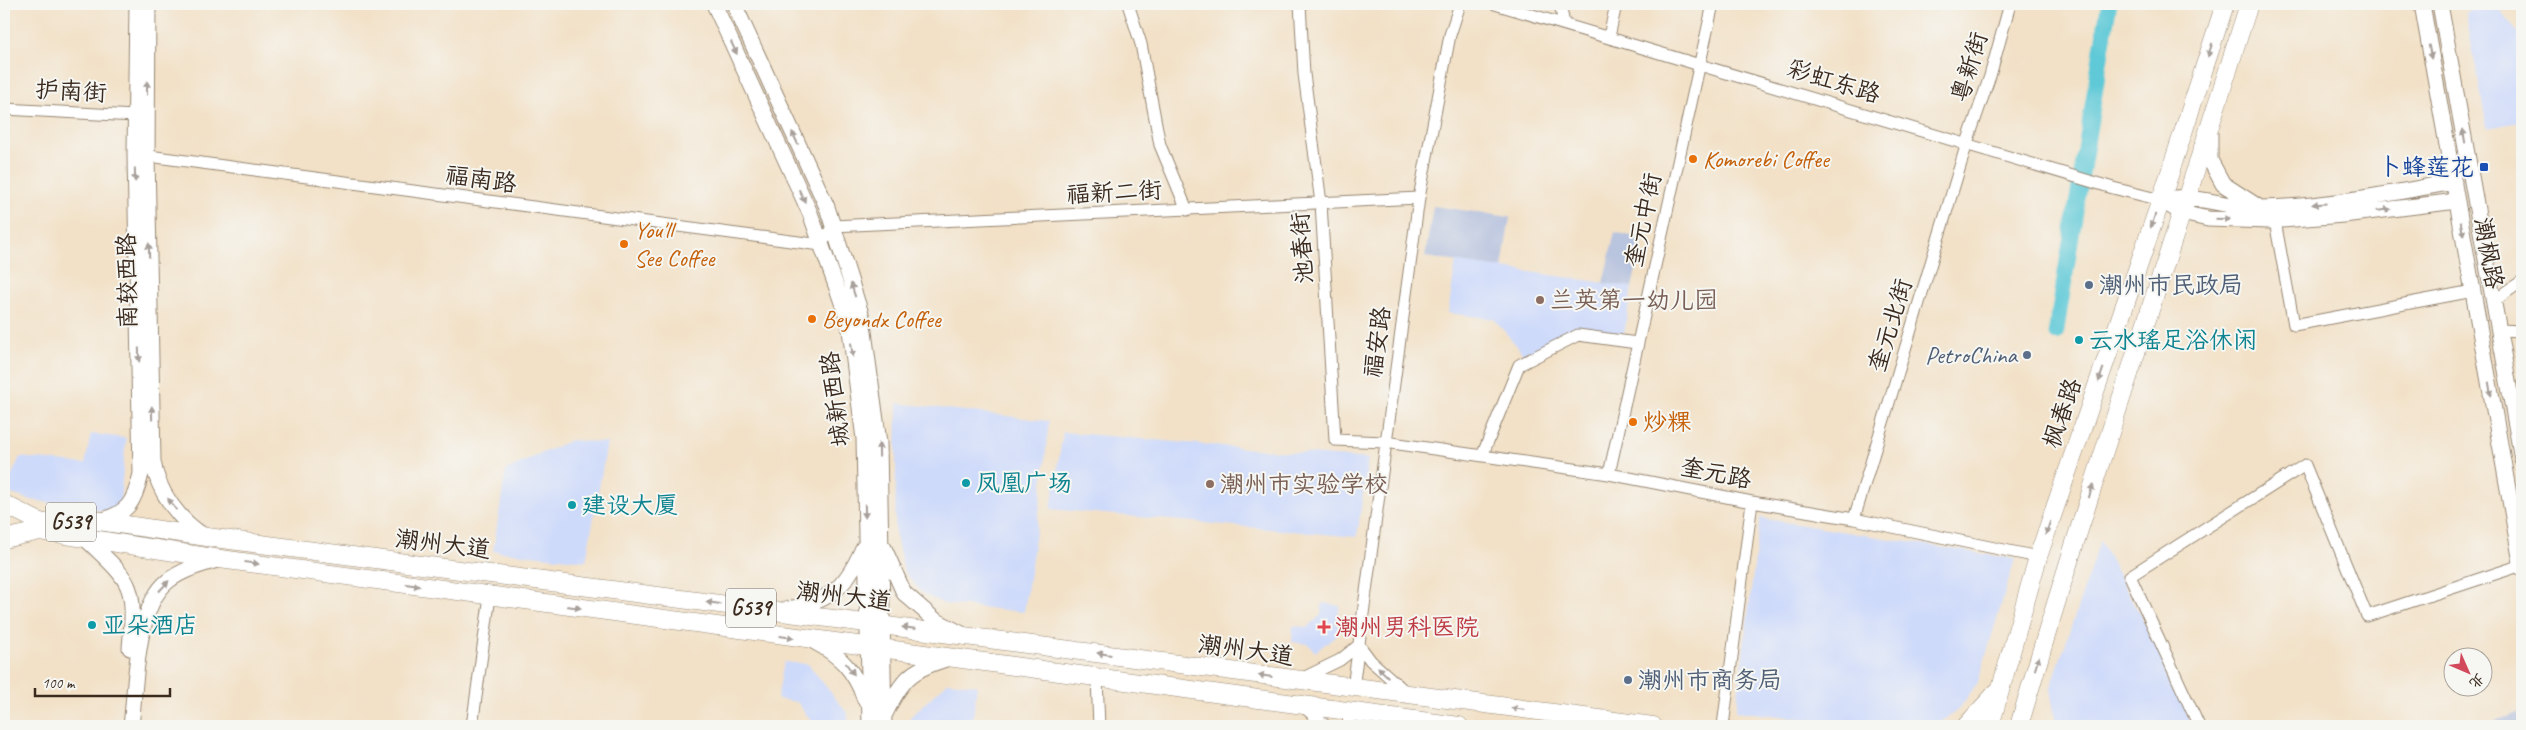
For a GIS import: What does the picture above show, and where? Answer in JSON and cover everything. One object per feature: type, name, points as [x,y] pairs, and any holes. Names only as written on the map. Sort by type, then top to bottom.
[{"type":"highway","name":"枫春路","points":[[1990,726],[2038,557],[2161,200],[2225,4]]},
{"type":"highway","points":[[2019,726],[2068,562],[2249,4]]},
{"type":"highway","name":"潮州大道","points":[[4,504],[41,527],[86,540],[1304,707],[1348,721],[1401,719],[1460,726]]},
{"type":"highway","points":[[4,518],[41,527]]},
{"type":"highway","name":"潮州大道","points":[[4,539],[41,527],[99,521],[207,537],[964,635],[1296,681],[1653,726]]},
{"type":"highway","points":[[4,528],[41,527]]},
{"type":"highway","points":[[1966,726],[2000,688]]},
{"type":"highway","points":[[2027,697],[2033,726]]},
{"type":"main road","name":"南较西路","points":[[137,4],[135,116],[141,155],[155,478],[187,523],[207,537]]},
{"type":"main road","name":"南较西路","points":[[99,521],[118,516],[125,510],[132,501],[141,474],[141,155],[148,4]]},
{"type":"main road","name":"城新西路","points":[[714,4],[810,213],[849,322],[864,439],[873,541]]},
{"type":"main road","name":"城新西路","points":[[734,4],[827,207],[862,317],[879,443],[873,541],[877,720]]},
{"type":"main road","name":"潮枫路","points":[[2422,4],[2522,567]]},
{"type":"main road","name":"潮枫路","points":[[2440,4],[2522,459]]},
{"type":"main road","points":[[2210,129],[2210,160],[2223,184],[2260,208]]},
{"type":"main road","points":[[2161,200],[2185,205],[2214,204],[2260,208],[2338,202],[2454,182]]},
{"type":"main road","points":[[2185,205],[2208,219],[2275,221],[2343,216],[2457,201]]},
{"type":"main road","points":[[86,540],[122,574],[129,585],[133,601],[123,726]]},
{"type":"main road","points":[[778,611],[822,600],[840,586],[873,541],[904,594],[935,620],[964,635]]},
{"type":"main road","points":[[132,726],[142,629],[152,599],[166,582],[181,572],[220,559]]},
{"type":"main road","points":[[812,640],[834,652],[849,666],[860,683],[877,720]]},
{"type":"main road","points":[[877,720],[910,675],[926,665],[950,658]]},
{"type":"street","points":[[1128,4],[1140,44],[1160,145],[1187,210]]},
{"type":"street","name":"池春街","points":[[1300,4],[1304,74],[1321,203],[1334,440],[1385,442]]},
{"type":"street","name":"福安路","points":[[1353,688],[1419,198],[1450,35],[1460,4]]},
{"type":"street","name":"彩虹东路","points":[[1495,4],[1699,63],[2113,188],[2161,200]]},
{"type":"street","points":[[1560,4],[1564,24]]},
{"type":"street","points":[[1609,37],[1616,4]]},
{"type":"street","name":"奎元中街","points":[[1609,474],[1713,4]]},
{"type":"street","name":"粤新街","points":[[1967,143],[1990,76],[2010,4]]},
{"type":"street","name":"护南街","points":[[4,109],[135,116]]},
{"type":"street","name":"奎元北街","points":[[1854,519],[1967,143]]},
{"type":"street","name":"福南路","points":[[141,155],[821,245]]},
{"type":"street","name":"福新二街","points":[[833,226],[1419,198]]},
{"type":"street","points":[[2275,221],[2294,325],[2473,291]]},
{"type":"street","points":[[821,245],[833,226]]},
{"type":"street","points":[[2494,301],[2522,281]]},
{"type":"street","points":[[2499,330],[2518,331]]},
{"type":"street","points":[[1482,456],[1519,365],[1578,335],[1637,343]]},
{"type":"street","name":"奎元路","points":[[1385,442],[1609,474],[1752,502],[1854,519],[2038,557]]},
{"type":"street","points":[[2199,726],[2130,576],[2305,465],[2367,616],[2522,567]]},
{"type":"street","points":[[1723,726],[1752,502]]},
{"type":"street","points":[[472,726],[490,596]]},
{"type":"street","points":[[1296,681],[1340,660],[1359,645],[1371,661],[1410,696]]},
{"type":"street","points":[[1097,678],[1099,726]]},
{"type":"street","points":[[1304,707],[1326,726]]},
{"type":"street","points":[[1378,726],[1401,719]]},
{"type":"shaded area","points":[[2480,4],[2497,4],[2522,39],[2522,121],[2520,122],[2487,128],[2466,14]]},
{"type":"shaded area","points":[[1433,206],[1510,217],[1502,268],[1425,257]]},
{"type":"shaded area","points":[[1615,232],[1643,239],[1632,287],[1603,283]]},
{"type":"shaded area","name":"兰英第一幼儿园","points":[[1456,261],[1632,287],[1624,334],[1579,329],[1525,356],[1494,319],[1448,313]]},
{"type":"shaded area","name":"凤凰广场","points":[[897,403],[1049,421],[1041,499],[1024,612],[944,604],[922,593],[904,571],[895,533]]},
{"type":"shaded area","name":"潮州市实验学校","points":[[1063,432],[1368,459],[1357,537],[1051,509]]},
{"type":"shaded area","points":[[91,434],[126,438],[119,513],[31,500],[4,492],[20,457],[85,464]]},
{"type":"shaded area","name":"建设大厦","points":[[571,440],[607,443],[586,561],[493,551],[506,470]]},
{"type":"shaded area","points":[[1760,518],[2015,559],[1978,682],[1959,709],[1940,723],[1931,726],[1867,726],[1736,711]]},
{"type":"shaded area","points":[[2100,540],[2168,667],[2193,726],[2057,726],[2050,690]]},
{"type":"shaded area","name":"潮州男科医院","points":[[1322,603],[1340,606],[1336,623],[1342,631],[1315,652],[1308,644],[1292,642],[1293,626],[1308,627],[1321,615]]},
{"type":"shaded area","points":[[784,662],[808,664],[848,714],[848,726],[815,726],[797,702],[777,699]]},
{"type":"shaded area","points":[[948,682],[977,685],[972,726],[910,726],[910,717]]},
{"type":"shaded area","points":[[2522,712],[2522,726],[2478,726]]},
{"type":"waterway","points":[[2056,332],[2109,4]]},
{"type":"waterway","points":[[2520,327],[2519,322],[2522,320]]},
{"type":"place","name":"Komorebi Coffee","points":[[1693,159]]},
{"type":"place","name":"卜蜂莲花","points":[[2484,167]]},
{"type":"place","name":"You'll See Coffee","points":[[624,244]]},
{"type":"place","name":"潮州市民政局","points":[[2089,285]]},
{"type":"place","name":"兰英第一幼儿园","points":[[1540,300]]},
{"type":"place","name":"Beyondx Coffee","points":[[812,319]]},
{"type":"place","name":"云水瑶足浴休闲","points":[[2079,340]]},
{"type":"place","name":"PetroChina","points":[[2027,355]]},
{"type":"place","name":"炒粿","points":[[1633,422]]},
{"type":"place","name":"凤凰广场","points":[[966,483]]},
{"type":"place","name":"潮州市实验学校","points":[[1210,484]]},
{"type":"place","name":"建设大厦","points":[[572,505]]},
{"type":"place","name":"亚朵酒店","points":[[92,625]]},
{"type":"place","name":"潮州男科医院","points":[[1324,627]]},
{"type":"place","name":"潮州市商务局","points":[[1628,680]]}]
